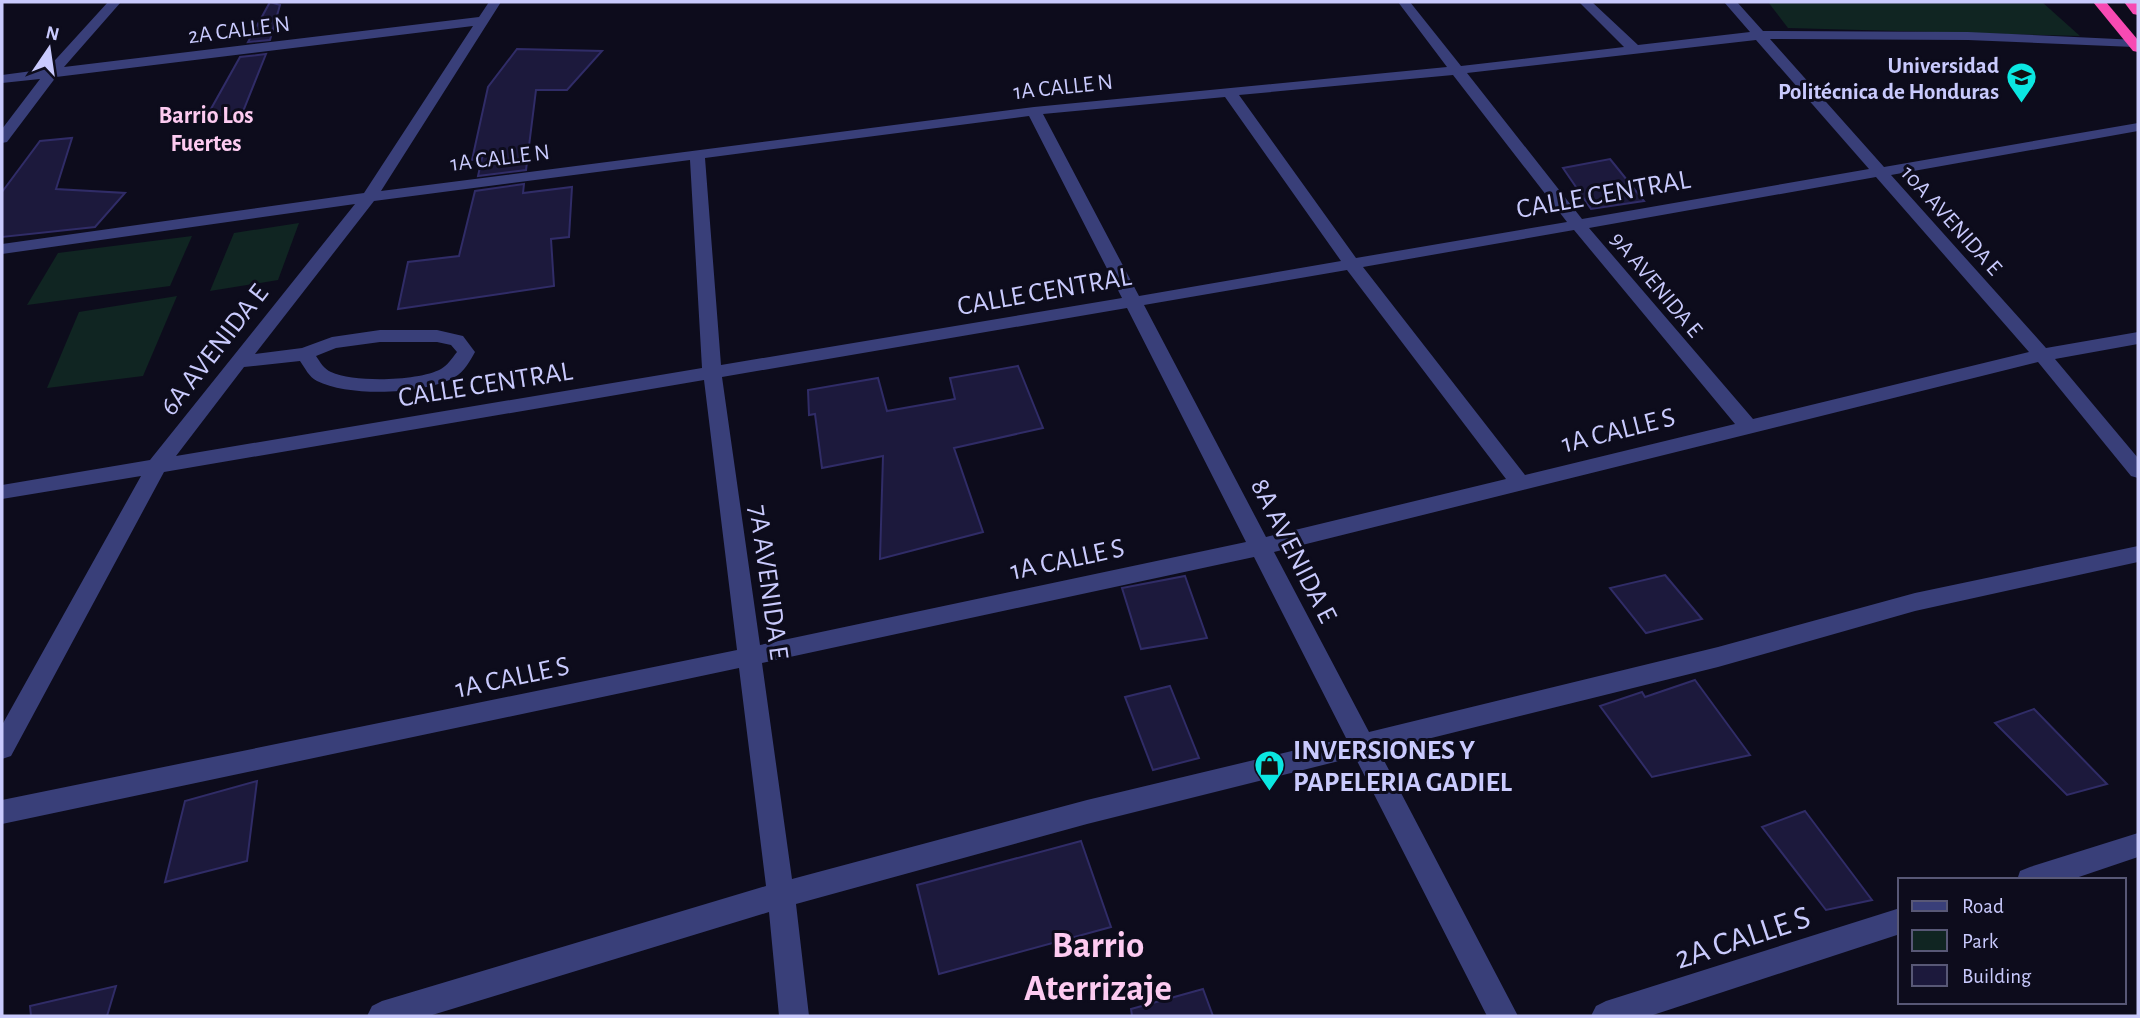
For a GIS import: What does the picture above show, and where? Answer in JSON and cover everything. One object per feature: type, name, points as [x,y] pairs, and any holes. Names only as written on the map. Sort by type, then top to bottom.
[{"type":"highway","points":[[2099,2],[2136,45]]},
{"type":"highway","points":[[2130,2],[2138,11]]},
{"type":"street","points":[[2,139],[52,72],[115,2]]},
{"type":"street","name":"6A AVENIDA E","points":[[2,748],[158,464],[369,197],[495,2]]},
{"type":"street","name":"9A AVENIDA E","points":[[1404,2],[1577,224],[1749,428]]},
{"type":"street","points":[[1585,2],[1635,50]]},
{"type":"street","name":"10A AVENIDA E","points":[[1730,2],[2042,355],[2138,471]]},
{"type":"street","name":"2A CALLE N","points":[[2,79],[481,21]]},
{"type":"street","name":"1A CALLE N","points":[[2,250],[369,197],[1034,111],[1458,70],[1760,35],[1968,36],[2136,45]]},
{"type":"street","points":[[1229,92],[1351,263],[1520,483]]},
{"type":"street","name":"8A AVENIDA E","points":[[1034,111],[1503,1016]]},
{"type":"street","name":"CALLE CENTRAL","points":[[2,492],[1133,302],[2138,127]]},
{"type":"street","name":"7A AVENIDA E","points":[[697,155],[712,372],[781,895],[794,1016]]},
{"type":"street","points":[[239,362],[305,354],[332,343],[380,336],[437,336],[457,340],[466,352],[460,363],[449,372],[425,381],[366,385],[322,375],[305,354]]},
{"type":"street","name":"1A CALLE S","points":[[2,812],[1260,547],[2042,355],[2138,338]]},
{"type":"street","points":[[382,1016],[781,895],[1087,812],[1718,657],[1915,602],[2138,554]]},
{"type":"street","points":[[2036,878],[2138,845]]},
{"type":"street","name":"2A CALLE S","points":[[1606,1016],[1898,922]]},
{"type":"green space","points":[[1768,2],[2042,2],[2080,36],[1788,28]]},
{"type":"green space","points":[[299,223],[278,280],[210,291],[234,233]]},
{"type":"green space","points":[[192,236],[170,286],[27,305],[58,253]]},
{"type":"green space","points":[[177,296],[143,376],[47,388],[79,312]]},
{"type":"building","points":[[270,2],[280,5],[270,40],[248,42]]},
{"type":"building","points":[[517,49],[602,51],[567,90],[536,90],[526,170],[478,176],[482,158],[472,160],[488,87]]},
{"type":"building","points":[[266,54],[242,114],[207,116],[240,57]]},
{"type":"building","points":[[72,138],[56,189],[125,193],[95,227],[2,237],[2,192],[40,141]]},
{"type":"building","points":[[1610,159],[1644,201],[1591,209],[1563,168]]},
{"type":"building","points":[[524,184],[523,193],[572,187],[569,237],[551,239],[554,286],[398,309],[408,262],[459,256],[475,191]]},
{"type":"building","points":[[1018,366],[1043,428],[954,448],[983,532],[880,559],[883,456],[822,468],[815,414],[809,415],[808,390],[878,378],[887,411],[955,399],[950,378]]},
{"type":"building","points":[[1665,575],[1702,619],[1646,633],[1610,588]]},
{"type":"building","points":[[1185,576],[1207,638],[1141,649],[1122,588]]},
{"type":"building","points":[[1695,680],[1750,755],[1652,777],[1600,706],[1642,692],[1645,697]]},
{"type":"building","points":[[1170,686],[1199,758],[1153,770],[1125,697]]},
{"type":"building","points":[[2034,709],[2107,784],[2067,795],[1995,723]]},
{"type":"building","points":[[257,781],[247,861],[165,882],[185,801]]},
{"type":"building","points":[[1805,811],[1872,900],[1826,910],[1762,827]]},
{"type":"building","points":[[1081,841],[1111,927],[939,974],[917,885]]},
{"type":"building","points":[[116,986],[107,1016],[31,1016],[30,1006]]},
{"type":"building","points":[[1203,989],[1213,1016],[1132,1016],[1131,1009]]},
{"type":"place","name":"Universidad Politécnica de Honduras","points":[[2022,105]]},
{"type":"place","name":"INVERSIONES Y PAPELERIA GADIEL","points":[[1270,792]]},
{"type":"district","name":"Barrio Los Fuertes","points":[[206,129]]},
{"type":"district","name":"Barrio Aterrizaje","points":[[1098,966]]}]
